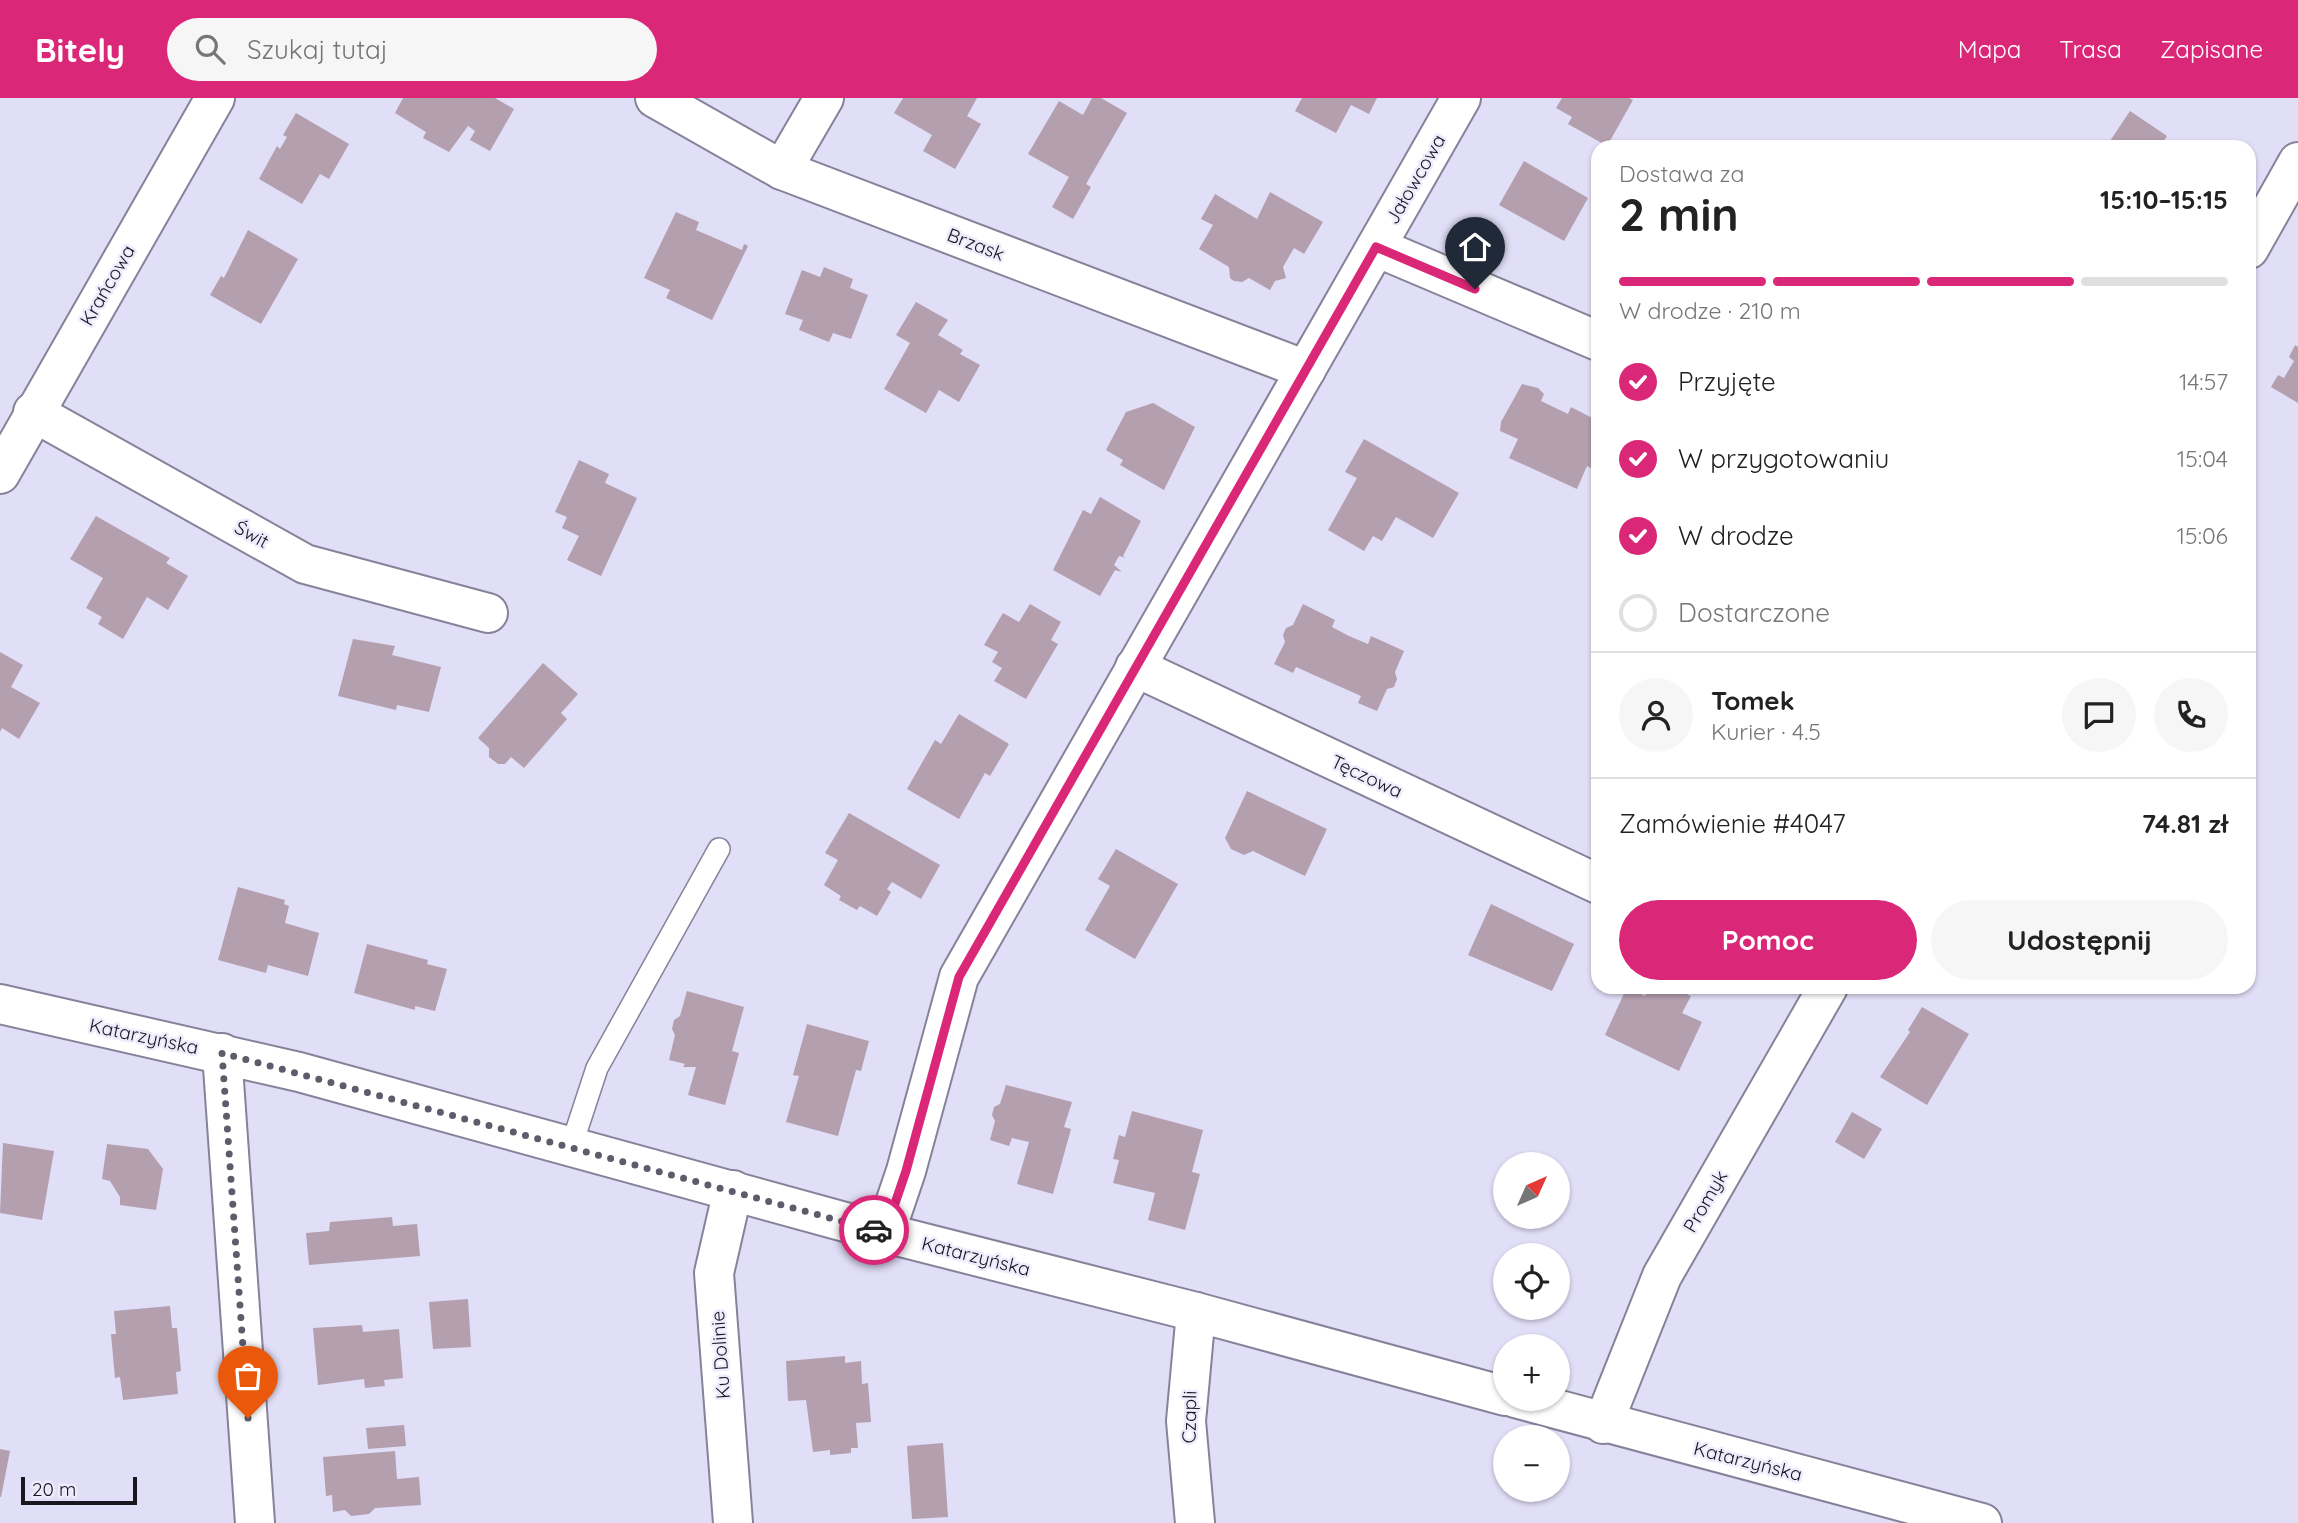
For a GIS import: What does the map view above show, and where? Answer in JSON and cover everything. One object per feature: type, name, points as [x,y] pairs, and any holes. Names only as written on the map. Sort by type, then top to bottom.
[{"type":"street","name":"Krańcowa","points":[[0,474],[33,412],[215,98]]},
{"type":"street","name":"Brzask","points":[[655,98],[782,170],[1306,370]]},
{"type":"street","points":[[782,170],[824,98]]},
{"type":"street","name":"Jałowcowa","points":[[885,1233],[906,1171],[959,977],[1461,98]]},
{"type":"street","points":[[2256,237],[2298,162]]},
{"type":"street","points":[[1376,247],[1591,338]]},
{"type":"street","name":"Świt","points":[[33,412],[304,564],[488,613]]},
{"type":"street","name":"Tęczowa","points":[[1135,667],[1591,881]]},
{"type":"street","name":"Promyk","points":[[1603,1424],[1662,1276],[1820,994]]},
{"type":"street","name":"Katarzyńska","points":[[0,1004],[222,1053],[733,1189],[885,1233],[1196,1312],[1493,1392]]},
{"type":"street","points":[[222,1053],[255,1523]]},
{"type":"street","name":"Ku Dolinie","points":[[733,1189],[714,1273],[733,1523]]},
{"type":"street","name":"Czapli","points":[[1195,1523],[1186,1421],[1196,1312]]},
{"type":"street","name":"Katarzyńska","points":[[1559,1411],[1982,1523]]},
{"type":"lane","points":[[571,1147],[597,1068],[719,849]]},
{"type":"building","points":[[403,98],[495,98],[514,109],[490,151],[470,140],[475,131],[468,126],[449,152],[423,138],[426,132],[395,113]]},
{"type":"building","points":[[903,98],[977,98],[967,116],[981,124],[955,169],[923,151],[932,135],[894,113]]},
{"type":"building","points":[[1092,98],[1101,98],[1127,113],[1086,184],[1091,187],[1073,219],[1052,207],[1069,177],[1028,154],[1059,101],[1083,115]]},
{"type":"building","points":[[1302,98],[1377,98],[1369,114],[1351,105],[1336,133],[1295,111]]},
{"type":"building","points":[[1562,98],[1633,100],[1610,140],[1596,140],[1568,124],[1572,117],[1556,108]]},
{"type":"building","points":[[2130,111],[2167,136],[2164,140],[2111,140]]},
{"type":"building","points":[[296,113],[349,144],[329,179],[320,174],[302,204],[259,179],[277,146],[280,149],[287,137],[283,135]]},
{"type":"building","points":[[1524,161],[1588,198],[1564,241],[1499,205]]},
{"type":"building","points":[[1270,192],[1323,222],[1304,254],[1294,248],[1283,267],[1286,278],[1275,281],[1270,290],[1249,278],[1242,282],[1234,281],[1230,278],[1229,267],[1199,249],[1213,225],[1201,219],[1215,194],[1257,219]]},
{"type":"building","points":[[676,212],[699,222],[696,230],[742,250],[744,244],[748,246],[712,320],[666,298],[670,290],[644,278]]},
{"type":"building","points":[[248,230],[298,259],[261,324],[210,295],[221,276],[224,278]]},
{"type":"building","points":[[824,267],[853,279],[850,288],[868,295],[851,339],[833,333],[829,342],[799,330],[803,320],[785,314],[802,270],[820,277]]},
{"type":"building","points":[[916,302],[948,320],[938,335],[963,350],[960,354],[980,365],[959,402],[939,390],[926,413],[884,389],[910,343],[896,335]]},
{"type":"building","points":[[2295,345],[2298,347],[2298,403],[2271,387],[2278,375],[2284,378],[2294,361],[2289,357]]},
{"type":"building","points":[[1522,384],[1538,388],[1544,394],[1541,401],[1568,414],[1571,407],[1591,417],[1591,468],[1587,466],[1577,489],[1509,458],[1518,439],[1500,431],[1501,422]]},
{"type":"building","points":[[1153,403],[1195,427],[1164,490],[1120,465],[1123,460],[1106,450],[1126,412]]},
{"type":"building","points":[[1364,439],[1459,493],[1433,538],[1396,517],[1382,541],[1373,536],[1364,551],[1328,530],[1357,478],[1345,472]]},
{"type":"building","points":[[579,460],[609,474],[605,483],[637,498],[601,576],[567,560],[579,536],[562,528],[567,517],[555,512]]},
{"type":"building","points":[[1100,497],[1141,521],[1123,556],[1126,558],[1119,556],[1114,565],[1122,572],[1115,570],[1100,596],[1053,570],[1083,510],[1091,514]]},
{"type":"building","points":[[96,516],[170,558],[166,563],[188,576],[168,610],[147,597],[123,639],[98,624],[102,617],[86,608],[103,578],[70,559]]},
{"type":"building","points":[[1030,604],[1061,622],[1051,640],[1058,644],[1026,699],[994,681],[1002,668],[992,662],[998,652],[984,645],[1003,613],[1019,622]]},
{"type":"building","points":[[1303,604],[1335,620],[1332,627],[1349,636],[1368,644],[1371,636],[1404,651],[1395,672],[1397,679],[1394,687],[1387,689],[1377,711],[1358,703],[1361,696],[1296,667],[1293,673],[1274,664],[1285,642],[1283,635],[1286,628],[1293,625]]},
{"type":"building","points":[[353,639],[395,646],[392,655],[441,667],[429,712],[397,705],[396,710],[338,696]]},
{"type":"building","points":[[0,652],[23,665],[11,687],[40,703],[19,739],[2,728],[0,732]]},
{"type":"building","points":[[543,663],[578,694],[561,713],[567,719],[524,768],[511,757],[505,764],[498,764],[489,757],[489,748],[478,738]]},
{"type":"building","points":[[959,714],[1009,744],[990,776],[985,773],[959,819],[907,789],[935,740],[941,744]]},
{"type":"building","points":[[1247,791],[1327,829],[1305,876],[1253,851],[1244,855],[1231,849],[1225,838]]},
{"type":"building","points":[[849,813],[940,865],[921,899],[892,882],[887,889],[891,892],[877,916],[860,906],[857,910],[839,900],[841,896],[824,885],[838,860],[825,853]]},
{"type":"building","points":[[1116,849],[1178,884],[1135,959],[1085,930],[1110,886],[1098,879]]},
{"type":"building","points":[[238,887],[285,900],[284,904],[289,906],[285,923],[319,933],[308,976],[268,965],[266,973],[218,960]]},
{"type":"building","points":[[1491,904],[1574,944],[1552,991],[1468,955]]},
{"type":"building","points":[[367,944],[428,960],[427,964],[447,969],[435,1011],[415,1006],[415,1010],[354,993]]},
{"type":"building","points":[[687,991],[744,1007],[732,1051],[739,1053],[725,1105],[688,1095],[696,1067],[683,1067],[685,1064],[669,1060],[675,1035],[672,1029],[674,1020],[680,1016]]},
{"type":"building","points":[[1624,994],[1687,994],[1691,996],[1682,1013],[1702,1022],[1679,1071],[1605,1035]]},
{"type":"building","points":[[1922,1007],[1969,1034],[1927,1105],[1880,1077],[1910,1032],[1908,1030]]},
{"type":"building","points":[[807,1024],[869,1041],[861,1071],[856,1070],[838,1136],[786,1122],[799,1076],[793,1075]]},
{"type":"building","points":[[1006,1085],[1072,1102],[1064,1127],[1071,1129],[1053,1194],[1017,1184],[1029,1142],[1012,1138],[1009,1146],[990,1140],[995,1121],[992,1115],[994,1107],[1000,1104]]},
{"type":"building","points":[[1132,1111],[1203,1130],[1192,1172],[1200,1174],[1185,1230],[1148,1220],[1155,1193],[1113,1183],[1119,1160],[1113,1159],[1119,1135],[1125,1137]]},
{"type":"building","points":[[1852,1112],[1882,1129],[1864,1159],[1835,1142]]},
{"type":"building","points":[[3,1143],[54,1151],[42,1220],[0,1213]]},
{"type":"building","points":[[107,1144],[148,1149],[163,1169],[156,1210],[120,1205],[120,1197],[110,1181],[102,1179]]},
{"type":"building","points":[[392,1217],[393,1226],[417,1224],[420,1256],[309,1265],[306,1233],[329,1231],[330,1222]]},
{"type":"building","points":[[468,1299],[471,1347],[433,1349],[429,1302]]},
{"type":"building","points":[[170,1306],[172,1328],[177,1328],[181,1371],[176,1372],[178,1394],[123,1400],[120,1377],[115,1378],[111,1334],[116,1334],[114,1311]]},
{"type":"building","points":[[362,1325],[363,1332],[399,1329],[403,1378],[384,1380],[385,1386],[365,1388],[364,1379],[318,1385],[313,1328]]},
{"type":"building","points":[[845,1356],[845,1363],[861,1361],[862,1384],[868,1383],[871,1422],[856,1423],[858,1448],[851,1448],[851,1453],[830,1455],[830,1450],[813,1452],[806,1400],[788,1401],[786,1361]]},
{"type":"building","points":[[404,1425],[406,1446],[368,1449],[366,1428]]},
{"type":"building","points":[[943,1443],[948,1517],[912,1519],[907,1446]]},
{"type":"building","points":[[0,1449],[10,1451],[1,1497],[0,1497]]},
{"type":"building","points":[[395,1451],[397,1479],[419,1477],[421,1505],[375,1508],[369,1514],[351,1516],[345,1510],[333,1512],[332,1495],[326,1496],[323,1457]]},
{"type":"way so far","points":[[248,1418],[222,1053],[733,1189],[874,1230]]},
{"type":"route","points":[[874,1230],[885,1233],[906,1171],[959,977],[1376,247],[1475,289]]}]
